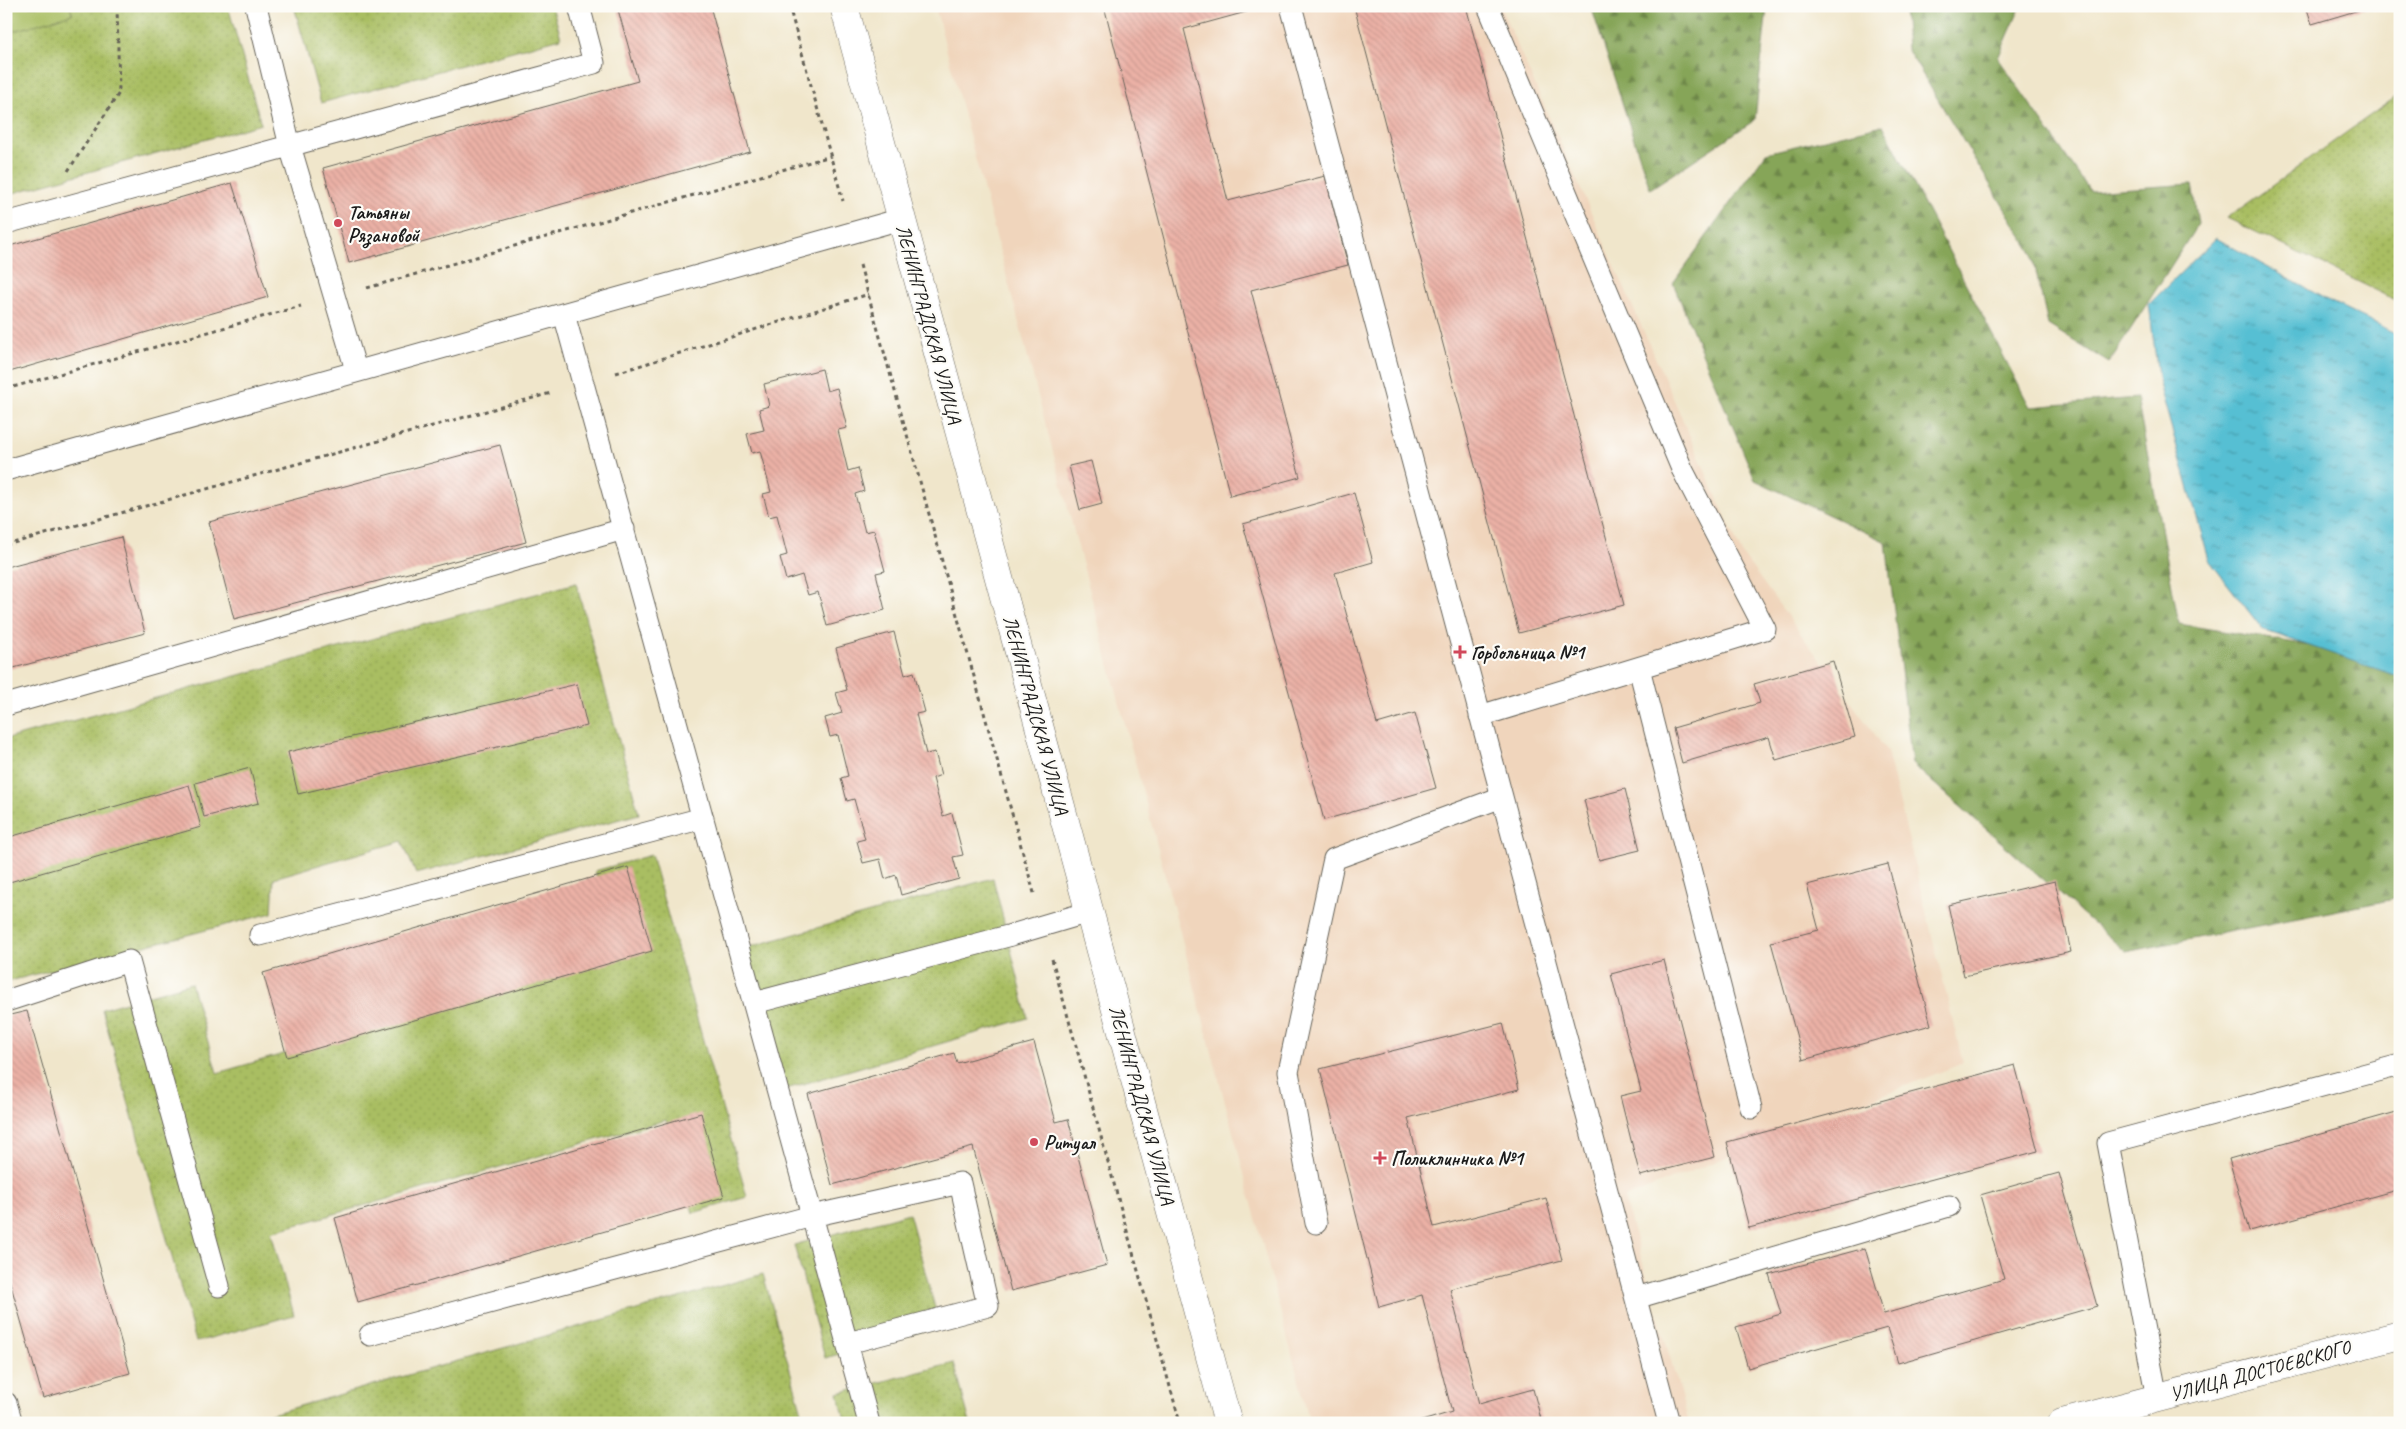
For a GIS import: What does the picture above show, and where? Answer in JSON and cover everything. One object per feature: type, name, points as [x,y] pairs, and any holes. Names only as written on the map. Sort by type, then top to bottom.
[{"type":"street","name":"ЛЕНИНГРАДСКАЯ УЛИЦА","points":[[844,6],[1228,1423]]},
{"type":"street","name":"УЛИЦА ДОСТОЕВСКОГО","points":[[2062,1423],[2107,1417],[2157,1398],[2400,1335]]},
{"type":"lane","points":[[256,6],[290,146],[356,370]]},
{"type":"lane","points":[[6,223],[594,63],[579,6]]},
{"type":"lane","points":[[1291,6],[1669,1423]]},
{"type":"lane","points":[[1480,716],[1765,629],[1682,469],[1488,6]]},
{"type":"lane","points":[[6,470],[901,219]]},
{"type":"lane","points":[[564,314],[869,1423]]},
{"type":"lane","points":[[6,705],[624,529]]},
{"type":"lane","points":[[1639,668],[1751,1108]]},
{"type":"lane","points":[[1316,1224],[1288,1072],[1334,859],[1502,797]]},
{"type":"lane","points":[[260,935],[703,818]]},
{"type":"lane","points":[[754,1003],[1089,912]]},
{"type":"lane","points":[[6,1001],[129,961],[219,1286]]},
{"type":"lane","points":[[2157,1398],[2108,1143],[2400,1065]]},
{"type":"lane","points":[[370,1334],[812,1216],[960,1182],[988,1306],[848,1343]]},
{"type":"lane","points":[[1636,1298],[1949,1206]]},
{"type":"lane","points":[[6,1404],[12,1423]]},
{"type":"path","points":[[40,213],[119,93],[117,6]]},
{"type":"path","points":[[789,6],[1180,1423]]},
{"type":"path","points":[[6,389],[831,156]]},
{"type":"path","points":[[6,544],[584,384],[869,294]]},
{"type":"shaded area","name":"Горбольница №1","points":[[935,6],[1500,6],[1742,554],[1887,751],[1963,1063],[1624,1198],[1689,1423],[1310,1423]]},
{"type":"green space","points":[[6,6],[228,6],[261,124],[6,195]]},
{"type":"green space","points":[[7,6],[70,6],[72,14],[14,31]]},
{"type":"green space","points":[[294,6],[552,6],[561,38],[321,103]]},
{"type":"green space","points":[[1591,6],[1770,6],[1767,8],[1755,120],[1650,189]]},
{"type":"green space","points":[[1904,6],[2021,6],[1998,58],[2090,191],[2192,184],[2198,224],[2109,363],[2048,325],[2032,253],[1907,49]]},
{"type":"green space","points":[[2400,94],[2400,302],[2227,218]]},
{"type":"green space","points":[[1883,125],[2030,407],[2137,398],[2179,624],[2400,660],[2400,898],[2126,952],[1912,764],[1886,542],[1755,480],[1673,283],[1766,153]]},
{"type":"green space","points":[[576,583],[639,814],[416,874],[402,841],[274,878],[272,913],[6,982],[6,739]]},
{"type":"green space","points":[[651,855],[747,1197],[693,1213],[666,1120],[271,1232],[294,1315],[196,1342],[102,1009],[191,983],[217,1073],[619,958],[595,871]]},
{"type":"green space","points":[[993,878],[1028,1018],[786,1089],[746,948]]},
{"type":"green space","points":[[909,1213],[940,1326],[825,1358],[794,1245]]},
{"type":"green space","points":[[763,1274],[805,1423],[240,1423]]},
{"type":"green space","points":[[954,1363],[970,1423],[846,1423],[838,1393]]},
{"type":"water","points":[[2216,238],[2327,300],[2400,335],[2400,677],[2263,630],[2209,560],[2159,384],[2149,304]]},
{"type":"building","points":[[617,6],[710,6],[750,152],[349,263],[323,168],[638,81]]},
{"type":"building","points":[[1104,6],[1268,6],[1184,29],[1228,201],[1325,176],[1348,265],[1251,290],[1300,477],[1230,496]]},
{"type":"building","points":[[1354,6],[1466,6],[1624,605],[1519,633]]},
{"type":"building","points":[[2306,6],[2369,6],[2369,7],[2312,24]]},
{"type":"building","points":[[232,183],[268,297],[6,373],[6,247]]},
{"type":"building","points":[[822,369],[827,391],[837,388],[847,428],[838,430],[848,471],[858,468],[864,491],[855,494],[865,532],[874,530],[885,571],[876,573],[885,610],[827,626],[818,592],[808,595],[802,575],[786,580],[780,557],[787,555],[777,515],[769,517],[763,494],[771,492],[760,451],[752,453],[747,434],[764,430],[759,409],[769,406],[764,384]]},
{"type":"building","points":[[500,445],[526,542],[234,619],[209,522]]},
{"type":"building","points":[[1091,461],[1102,504],[1080,510],[1069,466]]},
{"type":"building","points":[[1354,493],[1373,562],[1335,573],[1377,724],[1415,713],[1436,788],[1324,820],[1243,524]]},
{"type":"building","points":[[121,537],[145,633],[6,670],[6,567]]},
{"type":"building","points":[[894,632],[905,675],[914,672],[925,712],[916,714],[926,754],[935,752],[941,775],[933,778],[943,816],[952,813],[963,855],[953,857],[959,879],[901,895],[896,875],[885,879],[880,859],[863,863],[857,841],[865,839],[854,799],[847,801],[841,778],[848,776],[838,735],[830,737],[825,718],[842,713],[836,693],[847,690],[836,648]]},
{"type":"building","points":[[1833,661],[1855,737],[1776,760],[1769,737],[1682,763],[1673,728],[1760,703],[1754,684]]},
{"type":"building","points":[[577,684],[587,726],[298,794],[288,752]]},
{"type":"building","points":[[250,768],[259,803],[204,817],[195,783]]},
{"type":"building","points":[[189,785],[201,827],[6,883],[6,838]]},
{"type":"building","points":[[1625,789],[1640,850],[1599,860],[1584,800]]},
{"type":"building","points":[[1888,864],[1931,1025],[1803,1060],[1771,942],[1819,930],[1807,885]]},
{"type":"building","points":[[628,867],[652,951],[287,1057],[263,973]]},
{"type":"building","points":[[2055,881],[2071,952],[1964,976],[1948,905]]},
{"type":"building","points":[[1664,960],[1715,1157],[1640,1176],[1620,1096],[1641,1091],[1611,974]]},
{"type":"building","points":[[27,1011],[130,1373],[43,1398],[6,1268],[6,1016]]},
{"type":"building","name":"Поликлинника №1","points":[[1503,1023],[1519,1089],[1408,1118],[1434,1227],[1546,1198],[1562,1260],[1450,1289],[1479,1404],[1533,1389],[1542,1423],[1415,1423],[1452,1412],[1422,1295],[1379,1307],[1320,1069]]},
{"type":"building","points":[[1034,1042],[1056,1122],[1068,1119],[1107,1265],[1011,1291],[973,1147],[832,1185],[808,1094],[954,1053],[957,1063]]},
{"type":"building","points":[[2015,1065],[2038,1151],[1749,1228],[1727,1142]]},
{"type":"building","points":[[2400,1111],[2400,1189],[2249,1231],[2229,1159]]},
{"type":"building","points":[[701,1113],[724,1197],[358,1302],[335,1218]]},
{"type":"building","points":[[2059,1173],[2097,1306],[1898,1363],[1887,1328],[1748,1368],[1736,1327],[1781,1314],[1769,1274],[1865,1248],[1884,1314],[2004,1279],[1980,1195]]},
{"type":"place","name":"Татьяны Рязановой","points":[[338,223]]},
{"type":"place","name":"Горбольница №1","points":[[1460,652]]},
{"type":"place","name":"Ритуал","points":[[1034,1142]]},
{"type":"place","name":"Поликлинника №1","points":[[1380,1158]]}]
